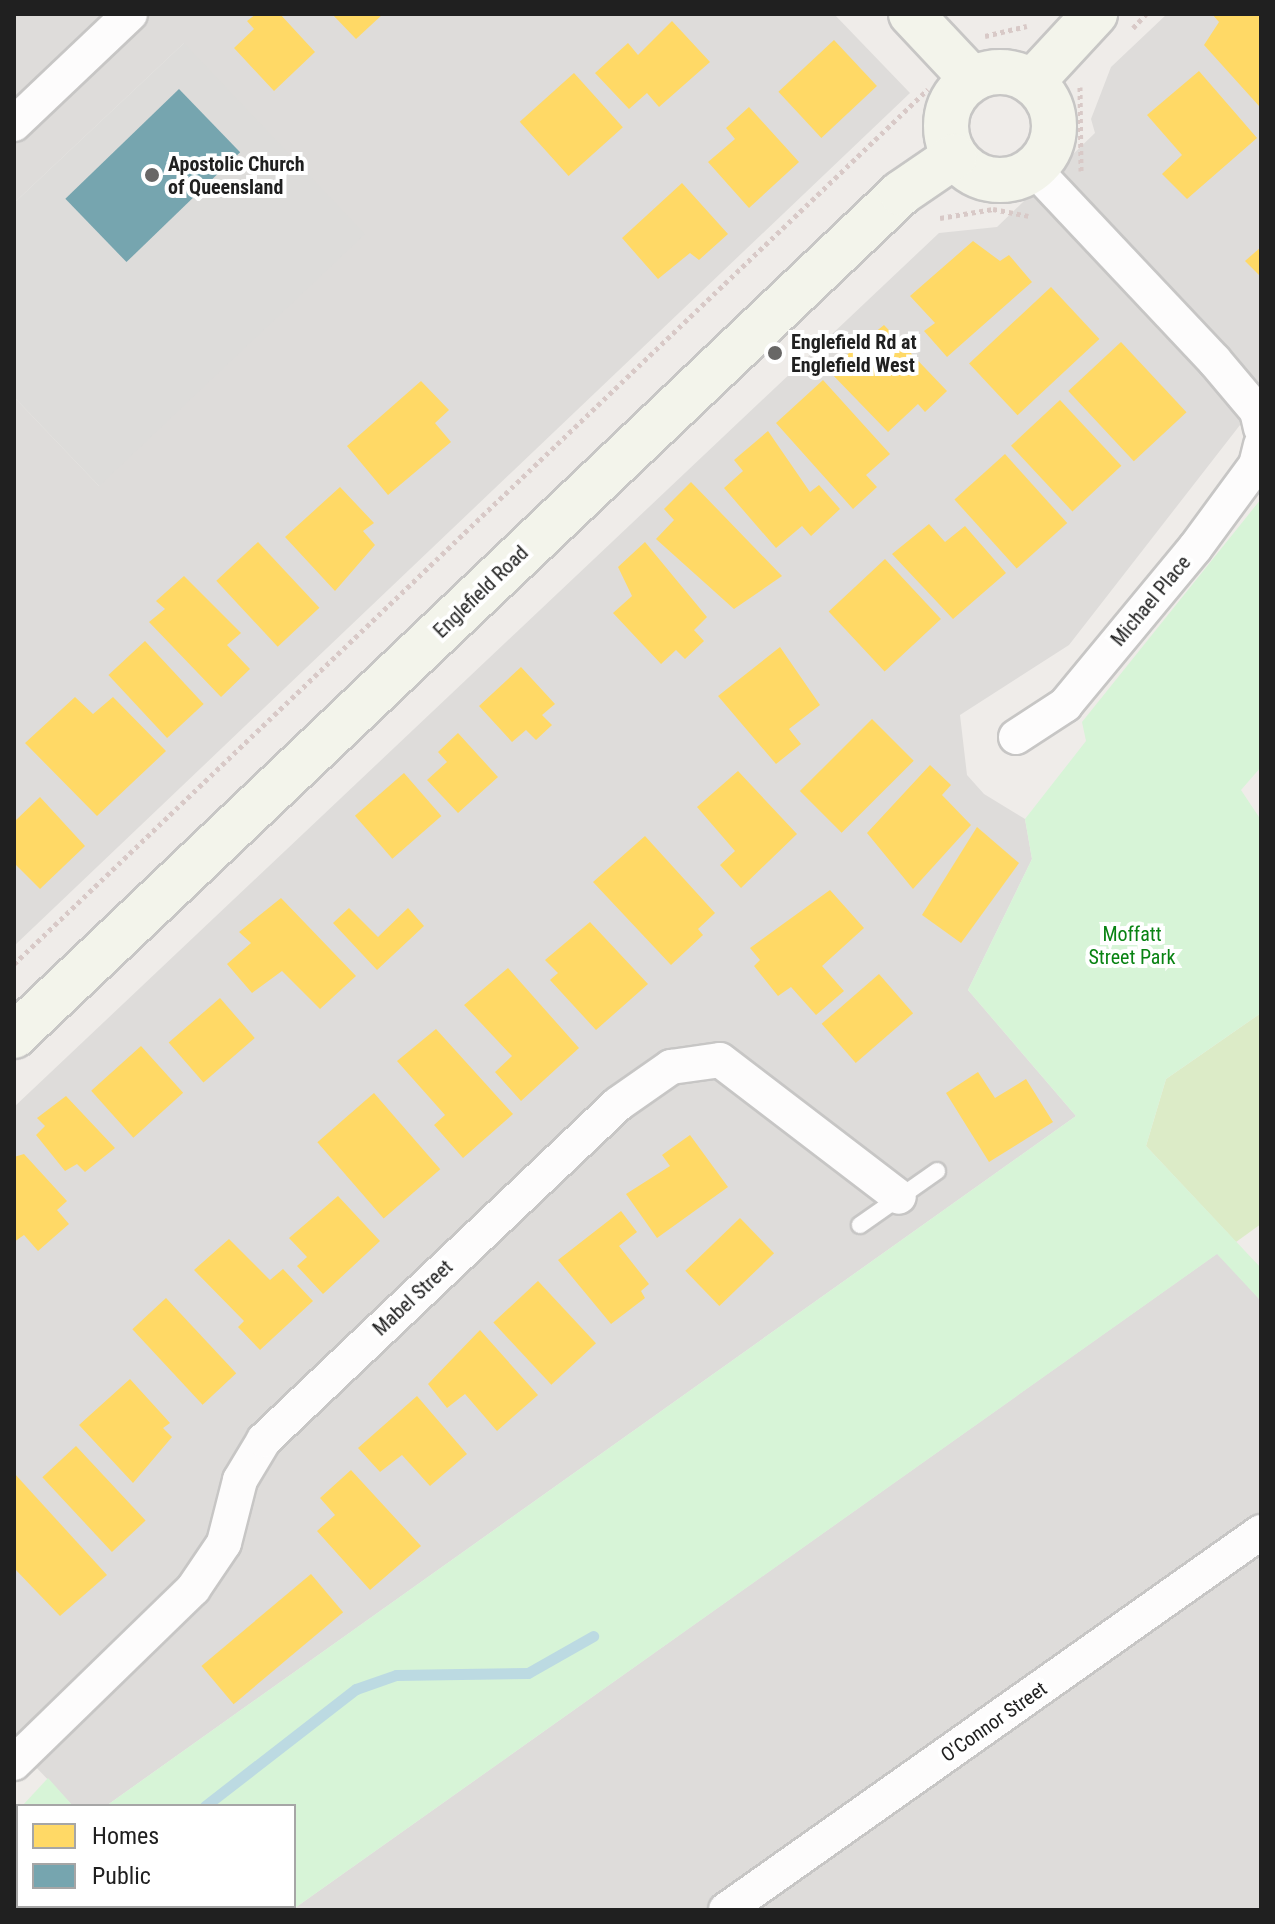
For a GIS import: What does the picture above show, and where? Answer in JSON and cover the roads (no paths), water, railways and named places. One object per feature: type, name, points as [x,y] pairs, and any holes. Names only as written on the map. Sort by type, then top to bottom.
[{"type":"main road","points":[[911,14],[964,70],[997,72],[1032,82],[1054,124],[1033,168],[991,179],[955,156],[948,112],[964,70]]},
{"type":"main road","points":[[1032,82],[1095,14]]},
{"type":"main road","name":"Englefield Road","points":[[14,1036],[901,193],[955,156]]},
{"type":"street","points":[[14,124],[130,14]]},
{"type":"street","points":[[1033,168],[1214,360],[1257,411],[1261,429]]},
{"type":"street","name":"Michael Place","points":[[1016,737],[1065,705],[1195,548],[1256,465],[1261,445]]},
{"type":"street","name":"Mabel Street","points":[[14,1763],[193,1589],[224,1543],[240,1480],[264,1440],[618,1104],[671,1067],[720,1060],[899,1197]]},
{"type":"street","name":"O'Connor Street","points":[[726,1910],[1261,1532]]},
{"type":"lane","points":[[860,1225],[937,1171]]},
{"type":"waterway","points":[[208,1804],[356,1689],[396,1675],[528,1673],[593,1636]]},
{"type":"place","name":"Apostolic Church of Queensland","points":[[152,175]]},
{"type":"place","name":"Englefield Rd at Englefield West","points":[[775,353]]},
{"type":"park label","name":"Moffatt Street Park","points":[[1132,946]]}]
